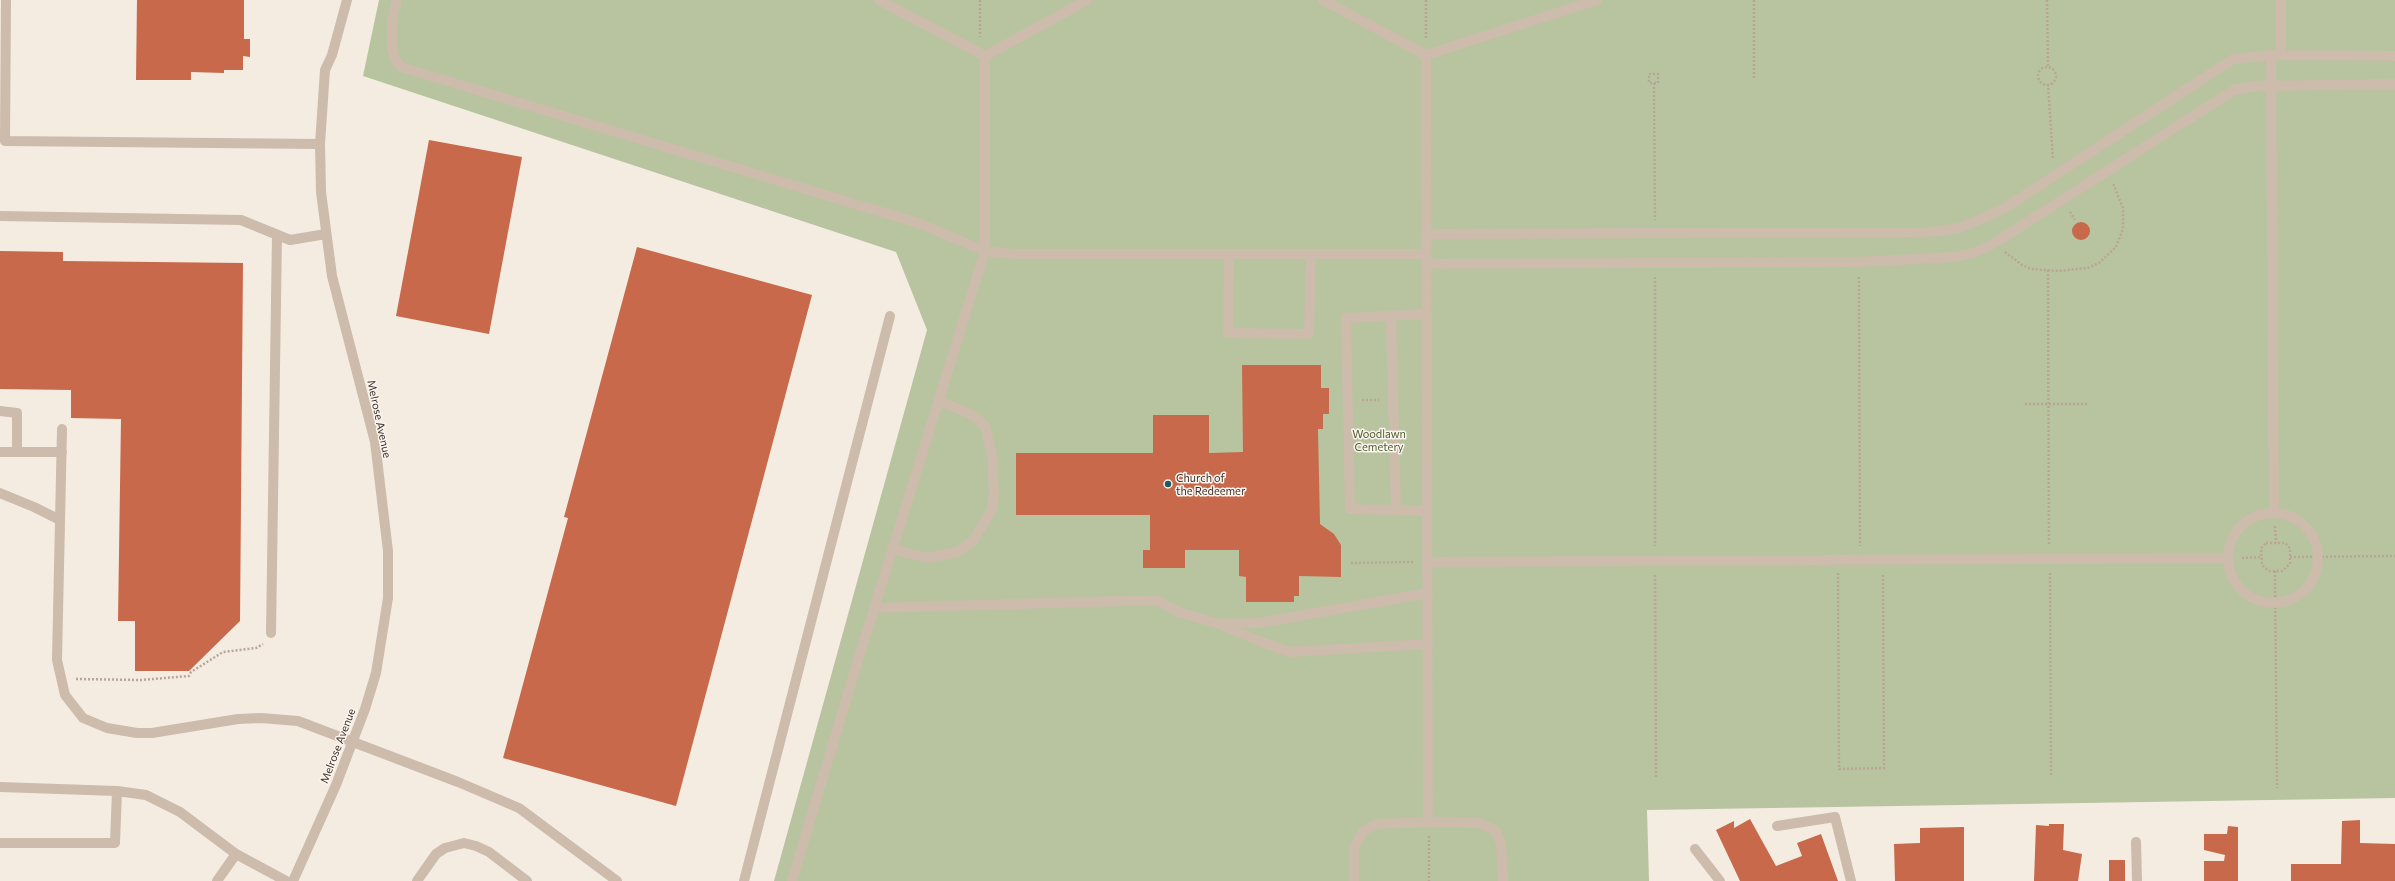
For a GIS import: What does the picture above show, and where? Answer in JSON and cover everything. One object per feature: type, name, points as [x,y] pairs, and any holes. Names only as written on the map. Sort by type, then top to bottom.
[{"type":"street","points":[[6,0],[2,141],[320,144]]},
{"type":"street","name":"Melrose Avenue","points":[[293,881],[336,785],[365,709],[383,634],[388,598],[388,551],[374,442],[332,276],[321,192],[320,144],[325,70],[332,54],[346,0]]},
{"type":"street","points":[[397,0],[392,20],[392,48],[395,59],[401,67],[918,223],[985,251],[1012,254],[1311,255],[1426,259],[1655,263],[1941,260],[1976,252],[1993,244],[2234,90],[2252,86],[2273,85],[2395,84]]},
{"type":"street","points":[[879,0],[983,54]]},
{"type":"street","points":[[983,54],[1087,0]]},
{"type":"street","points":[[1323,0],[1426,55],[1597,0]]},
{"type":"street","points":[[2274,513],[2273,85],[2281,0]]},
{"type":"street","points":[[792,881],[892,549],[985,251],[983,54]]},
{"type":"street","points":[[1426,55],[1428,822]]},
{"type":"street","points":[[1426,234],[1930,232],[1960,228],[2005,208],[2224,64],[2244,57],[2395,56]]},
{"type":"street","points":[[0,216],[241,220],[290,240],[326,234]]},
{"type":"street","points":[[272,633],[277,235]]},
{"type":"street","points":[[1229,254],[1228,333],[1309,334],[1311,255]]},
{"type":"street","points":[[1427,314],[1346,318],[1350,509],[1428,511]]},
{"type":"street","points":[[744,881],[890,316]]},
{"type":"street","points":[[1391,316],[1396,510]]},
{"type":"street","points":[[892,549],[927,558],[957,552],[973,541],[992,509],[994,495],[992,455],[985,426],[973,415],[938,401]]},
{"type":"street","points":[[0,411],[17,413],[17,452]]},
{"type":"street","points":[[62,429],[56,626],[60,679],[68,702],[84,718],[94,724],[123,732],[152,733],[238,719],[282,719],[317,727],[352,743],[458,782],[519,808],[617,881]]},
{"type":"street","points":[[0,452],[62,452]]},
{"type":"street","points":[[0,493],[60,520]]},
{"type":"street","points":[[2274,513],[2289,516],[2302,524],[2313,539],[2317,556],[2313,576],[2304,590],[2288,600],[2275,602],[2259,600],[2244,592],[2233,578],[2228,558],[2231,542],[2241,527],[2257,516],[2274,513]]},
{"type":"street","points":[[1428,562],[2228,558]]},
{"type":"street","points":[[1220,624],[1258,623],[1428,593]]},
{"type":"street","points":[[874,608],[1157,600],[1178,612],[1220,624],[1264,643],[1290,652],[1428,644]]},
{"type":"street","points":[[0,787],[117,791],[146,795],[180,812],[236,854],[286,881]]},
{"type":"street","points":[[0,843],[115,843],[117,791]]},
{"type":"street","points":[[1777,826],[1835,817],[1851,881]]},
{"type":"street","points":[[1354,881],[1354,848],[1363,831],[1377,824],[1428,822],[1479,823],[1495,830],[1501,843],[1503,881]]},
{"type":"street","points":[[2136,842],[2137,881]]},
{"type":"street","points":[[417,881],[436,854],[445,848],[464,843],[476,846],[489,852],[527,881]]},
{"type":"street","points":[[1695,848],[1720,881]]},
{"type":"street","points":[[217,881],[236,854]]},
{"type":"path","points":[[980,0],[983,54]]},
{"type":"path","points":[[1426,0],[1426,55]]},
{"type":"path","points":[[1754,0],[1754,80]]},
{"type":"path","points":[[2047,0],[2048,67]]},
{"type":"path","points":[[2048,67],[2053,70],[2056,76],[2054,81],[2048,84],[2042,83],[2038,77],[2041,69],[2048,67]]},
{"type":"path","points":[[1648,74],[1658,74],[1658,83],[1654,83],[1649,83],[1648,74]]},
{"type":"path","points":[[1654,83],[1655,234]]},
{"type":"path","points":[[2048,84],[2054,175]]},
{"type":"path","points":[[1993,244],[2022,265],[2031,269],[2048,270],[2087,268],[2099,263],[2116,248],[2123,229],[2123,208],[2119,196],[2106,171]]},
{"type":"path","points":[[1859,262],[1860,560]]},
{"type":"path","points":[[1655,263],[1656,779]]},
{"type":"path","points":[[2048,270],[2051,777]]},
{"type":"path","points":[[2025,404],[2089,404]]},
{"type":"path","points":[[2266,543],[2285,543],[2290,548],[2290,564],[2282,571],[2269,571],[2262,565],[2262,557],[2261,548],[2266,543]]},
{"type":"path","points":[[2290,557],[2395,556]]},
{"type":"path","points":[[2228,558],[2262,557]]},
{"type":"path","points":[[1838,560],[1839,769],[1884,768],[1884,560]]},
{"type":"path","points":[[1351,563],[1428,562]]},
{"type":"path","points":[[2275,571],[2277,788]]},
{"type":"path","points":[[60,679],[141,680],[189,676],[191,672],[222,652],[261,647],[272,633]]},
{"type":"path","points":[[1428,822],[1429,881]]},
{"type":"green space","name":"Woodlawn Cemetery","points":[[379,0],[2395,0],[2395,798],[1647,810],[1649,881],[774,881],[927,330],[896,252],[363,76]]},
{"type":"building","points":[[137,0],[244,0],[244,39],[250,39],[250,57],[243,56],[243,70],[224,70],[224,73],[191,72],[191,80],[136,80]]},
{"type":"building","points":[[429,140],[522,157],[489,334],[396,316]]},
{"type":"building","points":[[2077,222],[2085,222],[2090,227],[2088,238],[2085,240],[2077,240],[2072,235],[2072,227]]},
{"type":"building","points":[[637,247],[812,295],[676,806],[503,758],[568,518],[564,517]]},
{"type":"building","points":[[0,251],[63,252],[63,261],[243,263],[240,621],[189,671],[135,671],[135,621],[118,621],[121,419],[71,418],[71,390],[0,389]]},
{"type":"building","name":"Church of the Redeemer","points":[[1242,365],[1321,365],[1321,388],[1329,388],[1329,414],[1323,414],[1323,429],[1318,429],[1320,524],[1334,534],[1341,545],[1341,577],[1299,576],[1299,596],[1294,596],[1294,602],[1246,602],[1246,577],[1239,576],[1239,550],[1185,550],[1185,568],[1143,568],[1143,550],[1150,550],[1150,515],[1016,515],[1016,453],[1153,453],[1153,415],[1209,415],[1209,453],[1243,452]]},
{"type":"building","points":[[1750,819],[1776,866],[1802,856],[1797,843],[1821,834],[1838,881],[1740,881],[1716,830],[1734,821],[1734,828]]},
{"type":"building","points":[[2360,820],[2360,843],[2395,844],[2395,881],[2291,881],[2291,864],[2341,864],[2342,821]]},
{"type":"building","points":[[2049,824],[2064,824],[2063,850],[2082,854],[2078,881],[2034,881],[2036,825],[2049,826]]},
{"type":"building","points":[[2228,826],[2238,827],[2238,881],[2204,881],[2204,861],[2224,861],[2225,855],[2204,850],[2204,834],[2227,834]]},
{"type":"building","points":[[1964,827],[1964,881],[1895,881],[1894,844],[1920,843],[1920,828]]},
{"type":"building","points":[[2109,860],[2125,860],[2125,881],[2109,881]]},
{"type":"place","name":"Church of the Redeemer","points":[[1168,484]]}]
